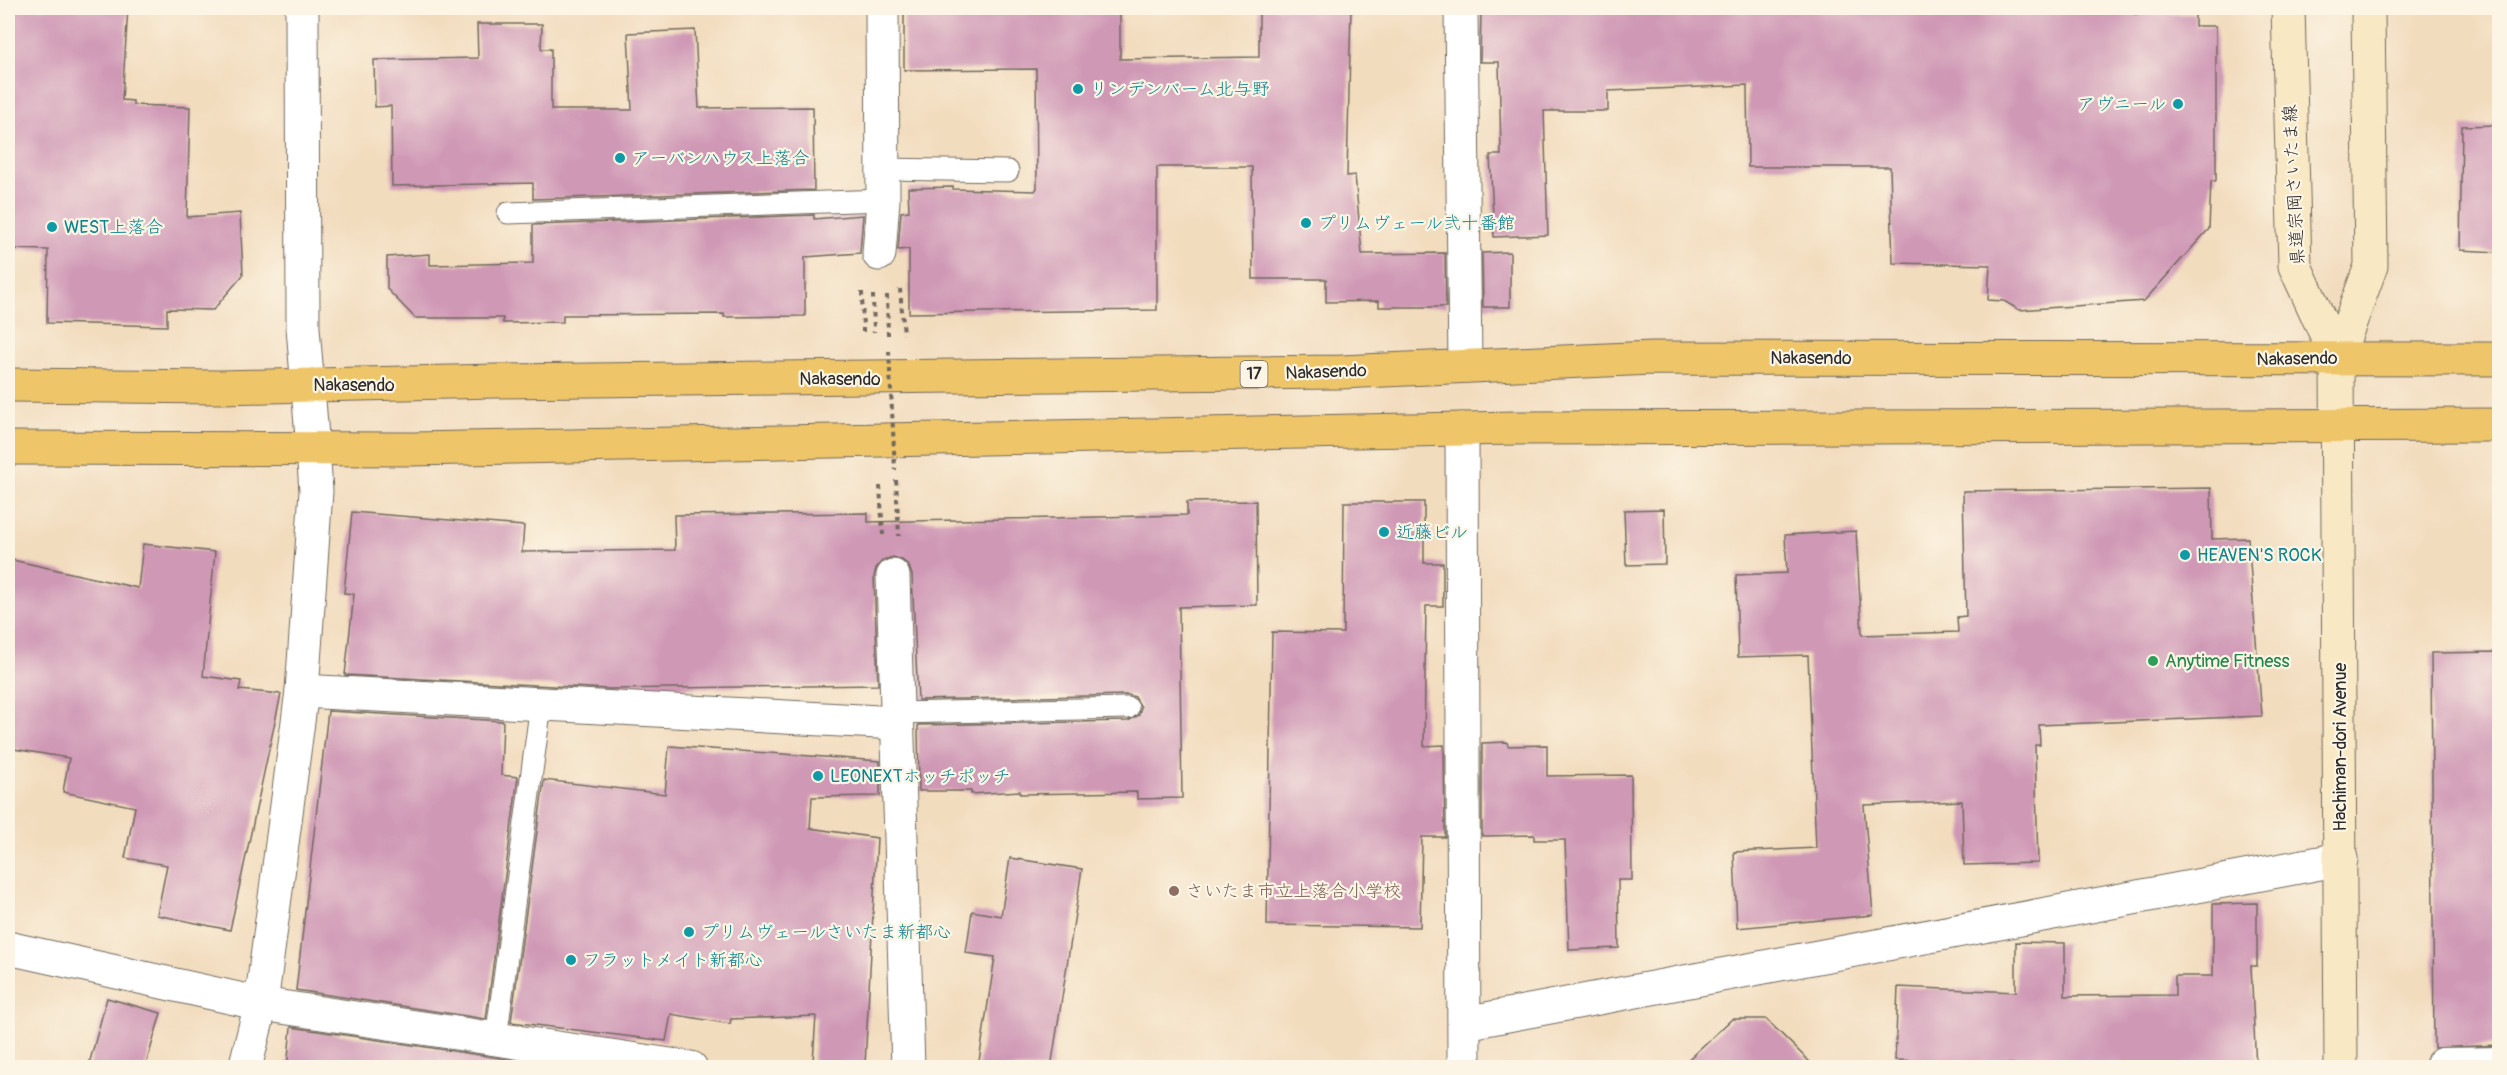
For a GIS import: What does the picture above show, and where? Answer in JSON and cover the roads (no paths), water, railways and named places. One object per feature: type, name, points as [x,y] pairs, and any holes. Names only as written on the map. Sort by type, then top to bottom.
[{"type":"highway","name":"Nakasendo","points":[[8,385],[308,385],[1341,372],[1664,358],[2499,359]]},
{"type":"highway","points":[[8,448],[313,449],[1462,429],[2499,425]]},
{"type":"main road","name":"県道宗岡さいたま線","points":[[2288,8],[2295,266],[2337,358]]},
{"type":"main road","points":[[2337,358],[2371,266],[2368,8]]},
{"type":"main road","name":"Hachiman-dori Avenue","points":[[2337,358],[2341,1068]]},
{"type":"street","points":[[244,1068],[261,1004],[302,692],[316,491],[303,328],[302,8]]},
{"type":"street","points":[[879,254],[883,184],[882,8]]},
{"type":"street","points":[[1461,8],[1465,366]]},
{"type":"street","points":[[1462,429],[1464,1068]]},
{"type":"street","points":[[893,576],[908,1068]]},
{"type":"street","points":[[302,692],[897,718]]},
{"type":"street","points":[[1465,1023],[2341,859]]},
{"type":"street","points":[[8,948],[261,1004],[691,1068]]},
{"type":"street","points":[[2442,1068],[2442,1064],[2499,1063]]},
{"type":"lane","points":[[508,213],[883,184],[1008,171]]},
{"type":"lane","points":[[496,1039],[541,704]]},
{"type":"lane","points":[[897,718],[1128,708]]},
{"type":"place","name":"リンデンバーム北与野","points":[[1078,89]]},
{"type":"place","name":"アヴニール","points":[[2178,104]]},
{"type":"place","name":"アーバンハウス上落合","points":[[620,158]]},
{"type":"place","name":"プリムヴェール弐十番館","points":[[1306,223]]},
{"type":"place","name":"WEST上落合","points":[[52,227]]},
{"type":"place","name":"近藤ビル","points":[[1384,532]]},
{"type":"place","name":"HEAVEN'S ROCK","points":[[2185,555]]},
{"type":"place","name":"Anytime Fitness","points":[[2153,661]]},
{"type":"place","name":"LEONEXTホッチポッチ","points":[[818,776]]},
{"type":"place","name":"さいたま市立上落合小学校","points":[[1174,891]]},
{"type":"place","name":"プリムヴェールさいたま新都心","points":[[689,932]]},
{"type":"place","name":"フラットメイト新都心","points":[[571,960]]}]
